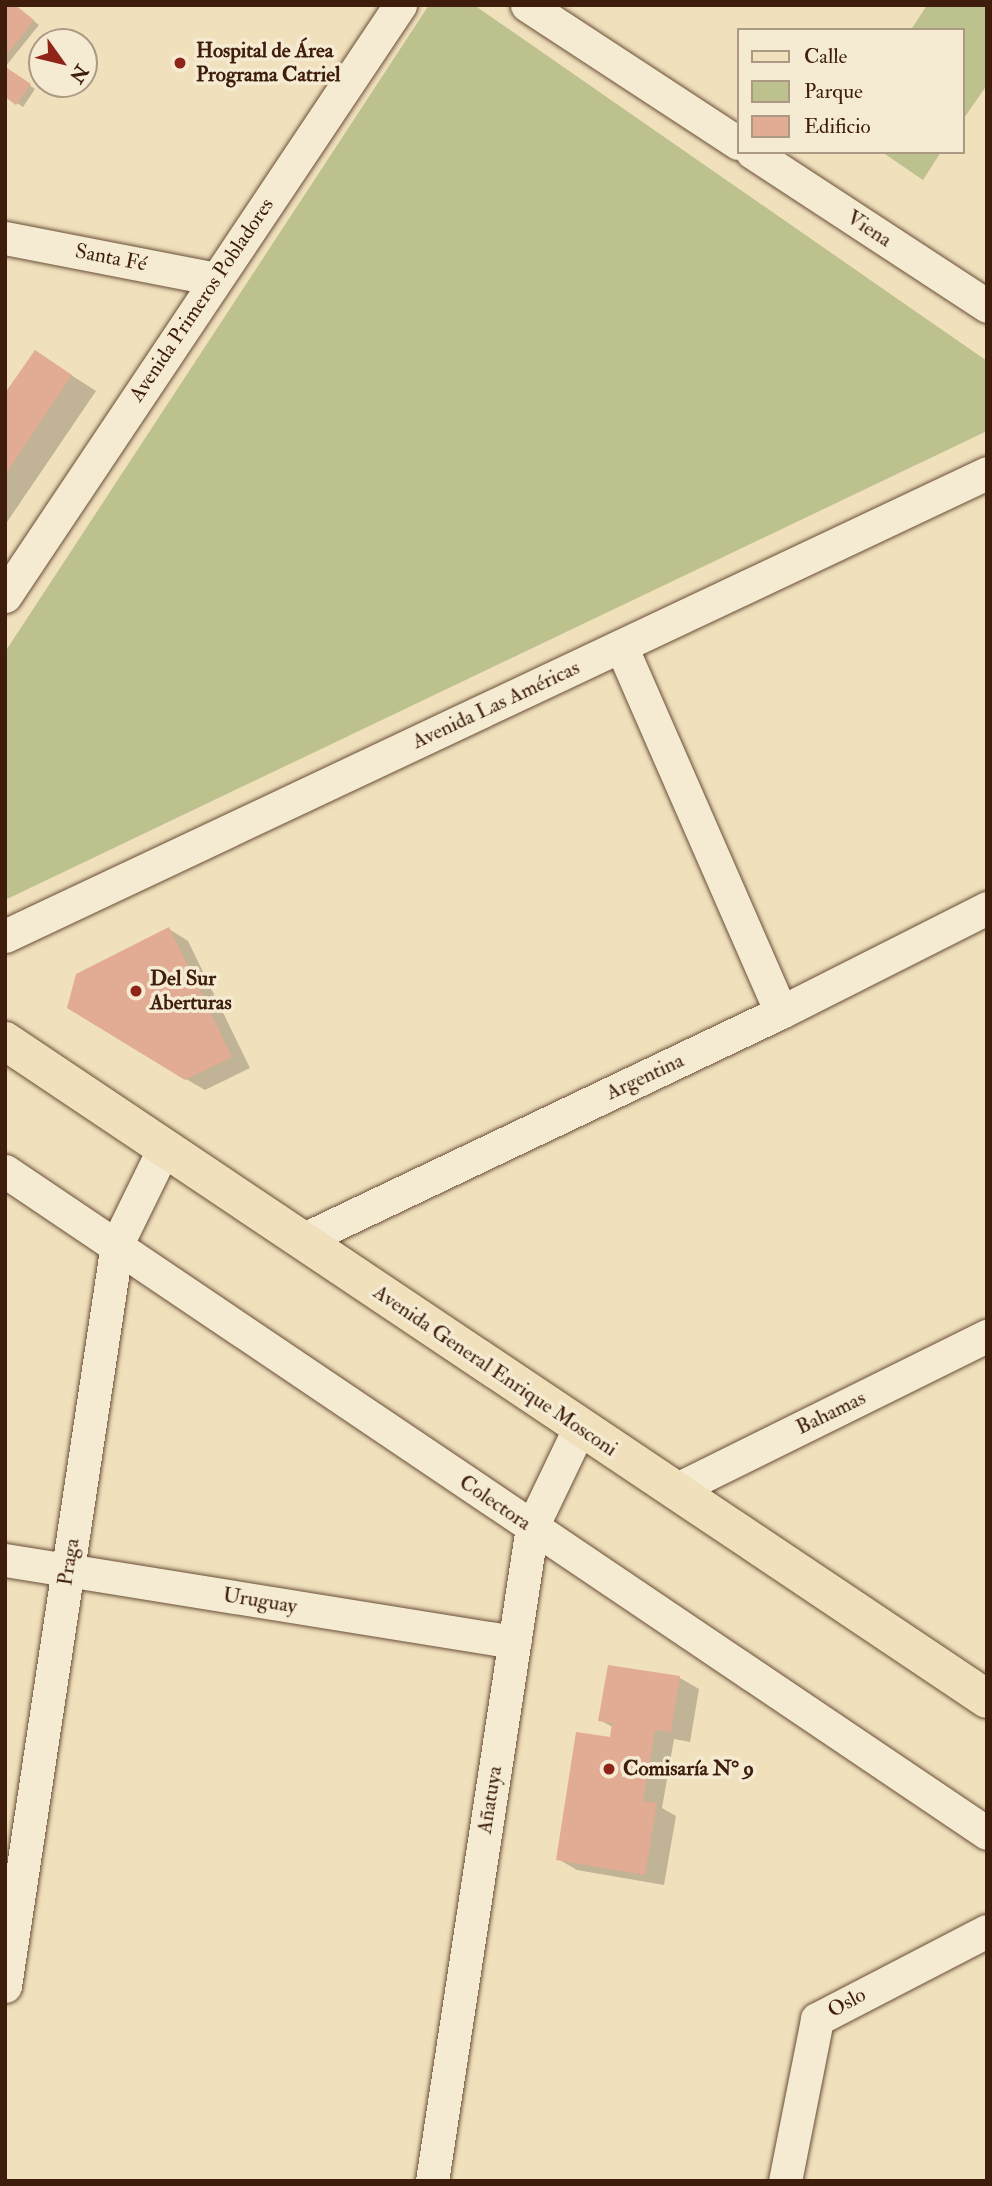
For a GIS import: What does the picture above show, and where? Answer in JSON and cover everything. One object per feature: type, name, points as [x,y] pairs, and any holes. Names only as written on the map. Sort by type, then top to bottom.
[{"type":"main road","name":"Avenida General Enrique Mosconi","points":[[5,1041],[579,1429],[675,1490],[987,1699]]},
{"type":"street","name":"Avenida Primeros Pobladores","points":[[5,596],[400,5]]},
{"type":"street","points":[[527,5],[568,16],[736,142]]},
{"type":"street","name":"Viena","points":[[755,154],[987,306]]},
{"type":"street","name":"Santa Fé","points":[[5,238],[216,279]]},
{"type":"street","name":"Avenida Las Américas","points":[[5,936],[987,472]]},
{"type":"street","points":[[621,646],[781,1012]]},
{"type":"street","name":"Argentina","points":[[302,1240],[781,1012],[987,908]]},
{"type":"street","name":"Praga","points":[[5,1986],[117,1244],[164,1148]]},
{"type":"street","name":"Colectora","points":[[5,1171],[987,1833]]},
{"type":"street","name":"Bahamas","points":[[675,1490],[987,1336]]},
{"type":"street","name":"Añatuya","points":[[432,2181],[531,1527],[579,1429]]},
{"type":"street","name":"Uruguay","points":[[5,1560],[514,1642]]},
{"type":"street","name":"Oslo","points":[[785,2181],[817,2019],[987,1931]]},
{"type":"green space","points":[[429,5],[474,5],[987,361],[987,431],[5,900],[5,652]]},
{"type":"green space","points":[[927,5],[987,5],[987,85],[964,118],[964,28],[912,28]]},
{"type":"green space","points":[[885,154],[940,154],[923,180]]},
{"type":"building","points":[[5,5],[15,5],[34,20],[5,57]]},
{"type":"building","points":[[7,68],[28,82],[28,88],[16,105],[5,97]]},
{"type":"building","points":[[35,350],[72,375],[5,475],[5,393]]},
{"type":"building","name":"Del Sur Aberturas","points":[[169,927],[232,1057],[185,1080],[67,1008],[76,974]]},
{"type":"building","name":"Comisaría N° 9","points":[[608,1665],[680,1676],[671,1732],[655,1730],[643,1801],[657,1803],[645,1875],[556,1860],[576,1732],[610,1737],[612,1723],[598,1721]]},
{"type":"place","name":"Hospital de Área Programa Catriel","points":[[180,63]]},
{"type":"place","name":"Del Sur Aberturas","points":[[136,991]]},
{"type":"place","name":"Comisaría N° 9","points":[[609,1769]]}]
